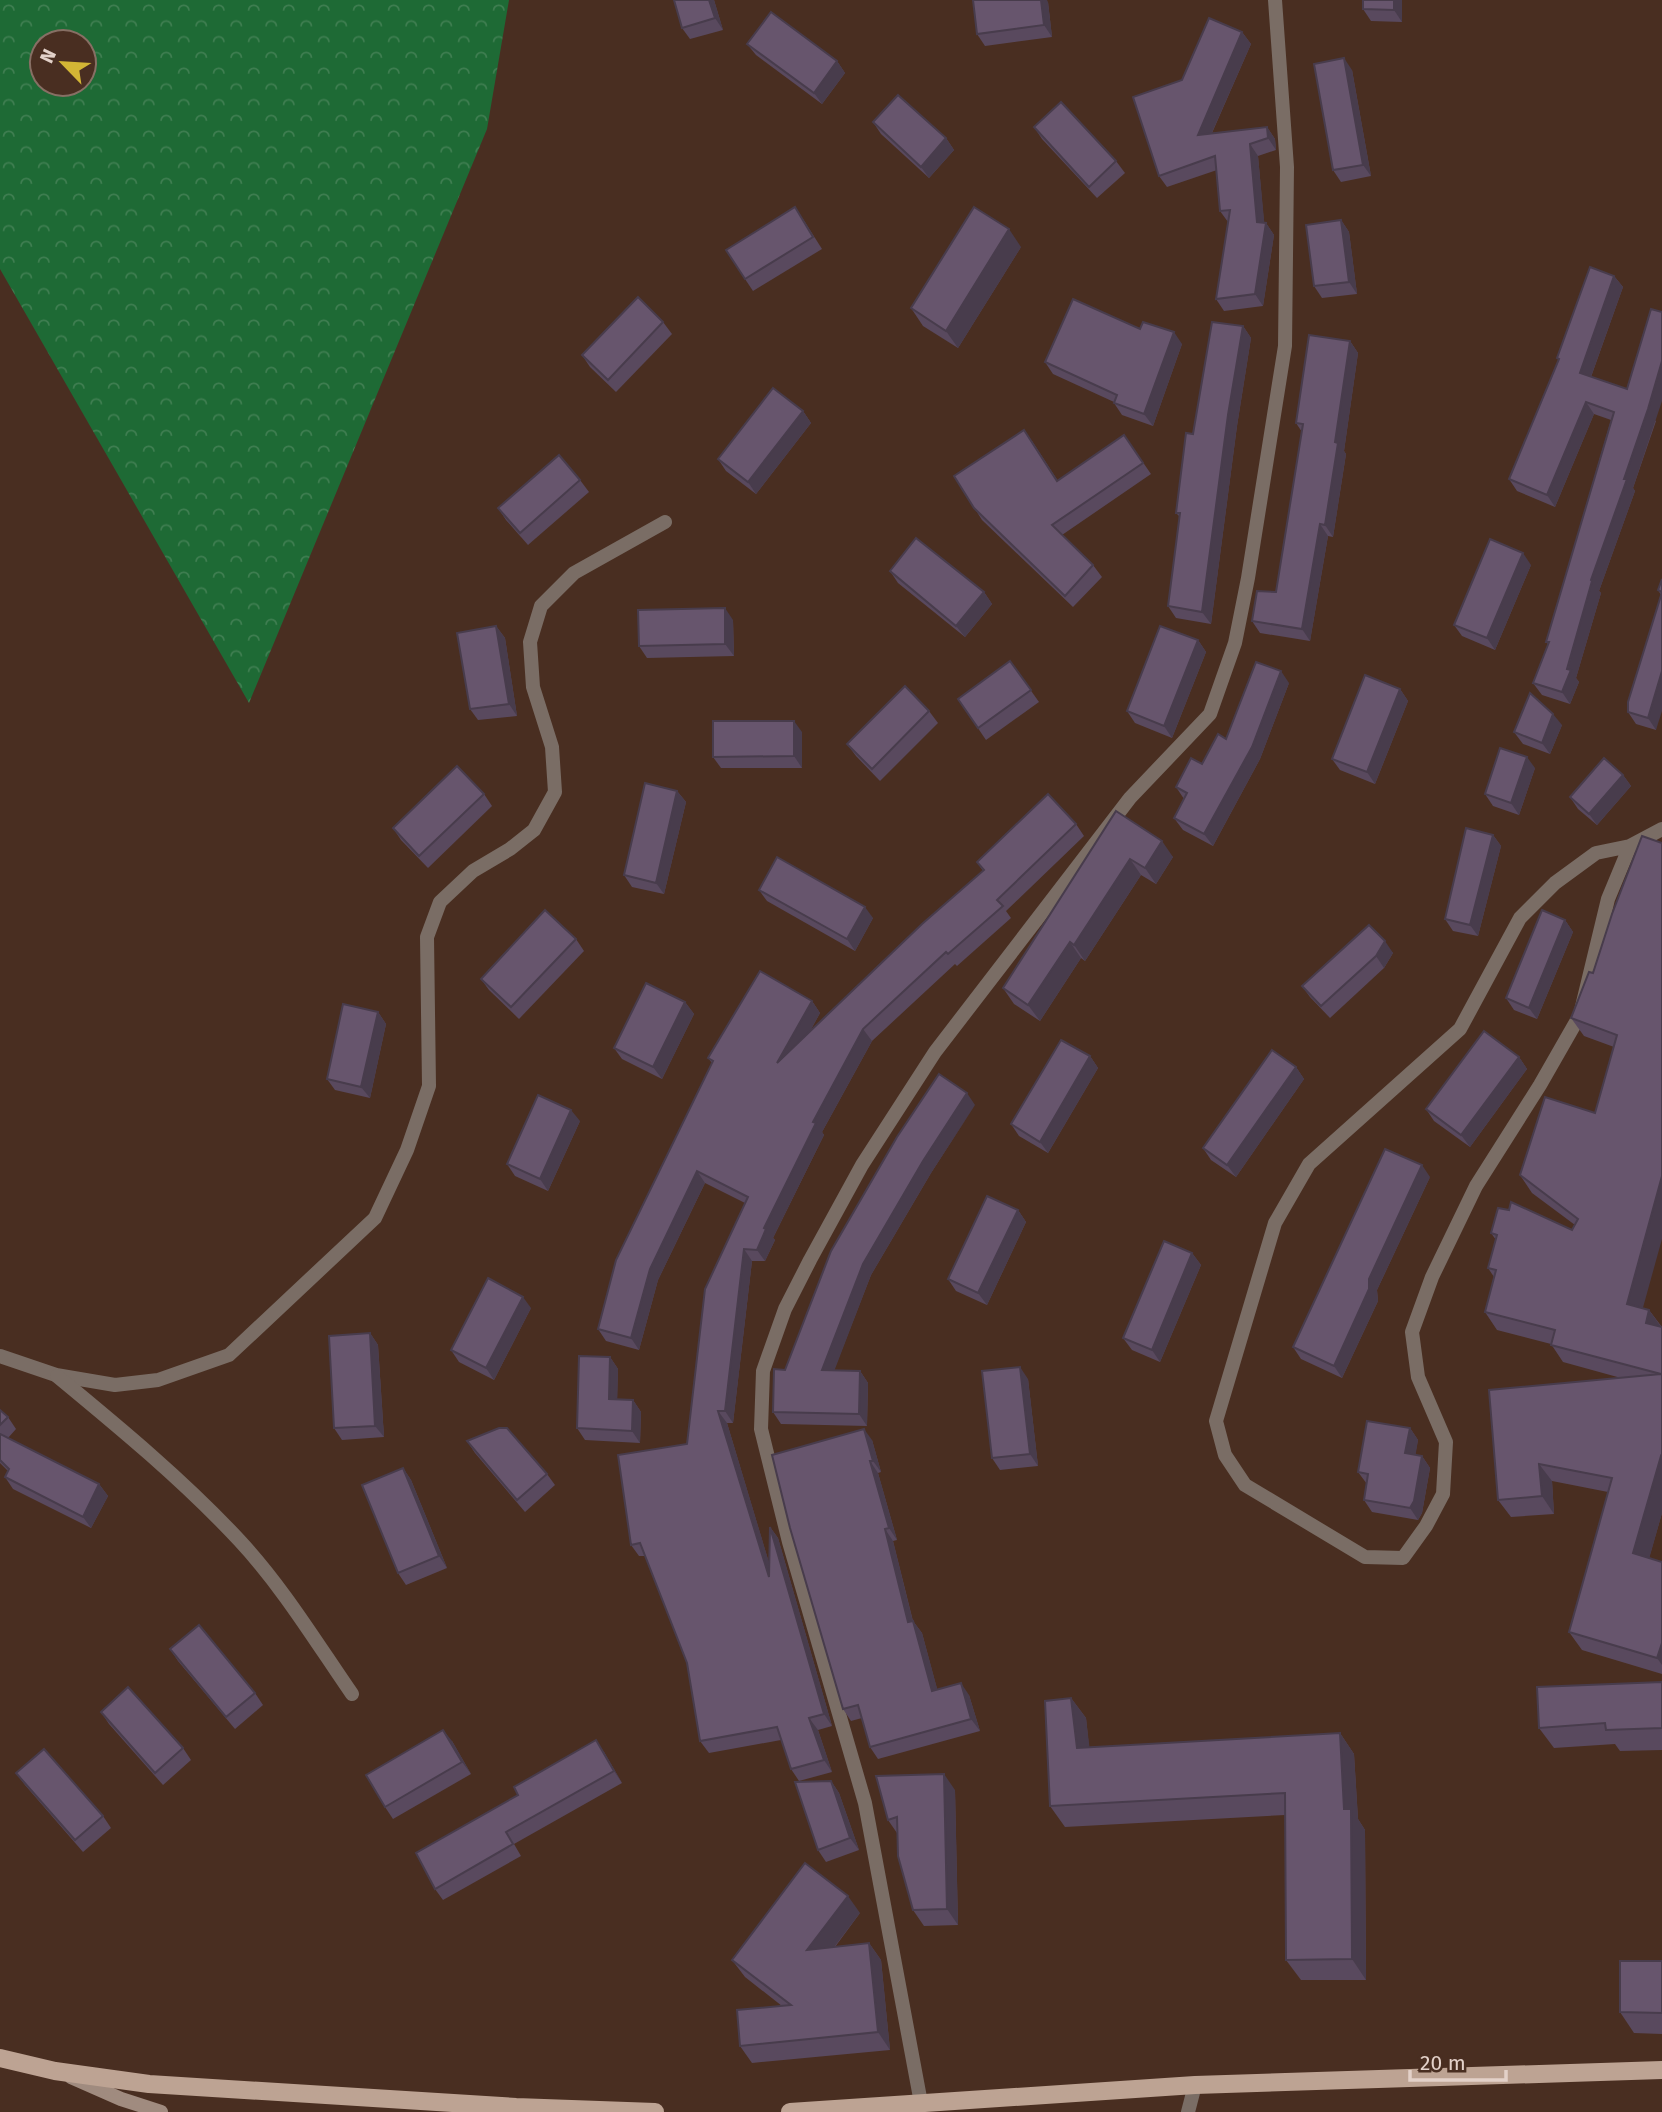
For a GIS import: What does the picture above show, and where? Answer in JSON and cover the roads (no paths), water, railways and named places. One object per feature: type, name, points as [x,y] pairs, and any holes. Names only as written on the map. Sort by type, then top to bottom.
[{"type":"main road","points":[[0,2059],[55,2071],[149,2084],[515,2110],[655,2112]]},
{"type":"main road","points":[[790,2112],[1195,2085],[1662,2070]]},
{"type":"main road","points":[[55,2071],[121,2099],[161,2112]]},
{"type":"street","points":[[921,2104],[864,1803],[789,1542],[761,1429],[763,1371],[785,1309],[810,1260],[862,1165],[935,1052],[1130,797],[1210,713],[1235,643],[1285,346],[1287,167],[1275,0]]},
{"type":"street","points":[[0,1356],[56,1376],[115,1385],[158,1380],[229,1355],[375,1218],[407,1150],[429,1086],[427,937],[440,902],[473,871],[510,849],[534,830],[555,792],[552,747],[533,687],[530,642],[541,606],[574,573],[665,522]]},
{"type":"street","points":[[1630,846],[1608,900],[1580,1015],[1540,1085],[1476,1186],[1432,1277],[1412,1332],[1418,1377],[1446,1442],[1443,1494],[1426,1526],[1403,1558],[1365,1557],[1245,1485],[1225,1455],[1216,1421],[1275,1223],[1310,1164],[1460,1029],[1520,918],[1555,883],[1596,853],[1630,846],[1662,829]]},
{"type":"street","points":[[56,1376],[161,1463],[240,1541],[285,1597],[352,1694]]},
{"type":"street","points":[[1188,2112],[1195,2085]]}]
